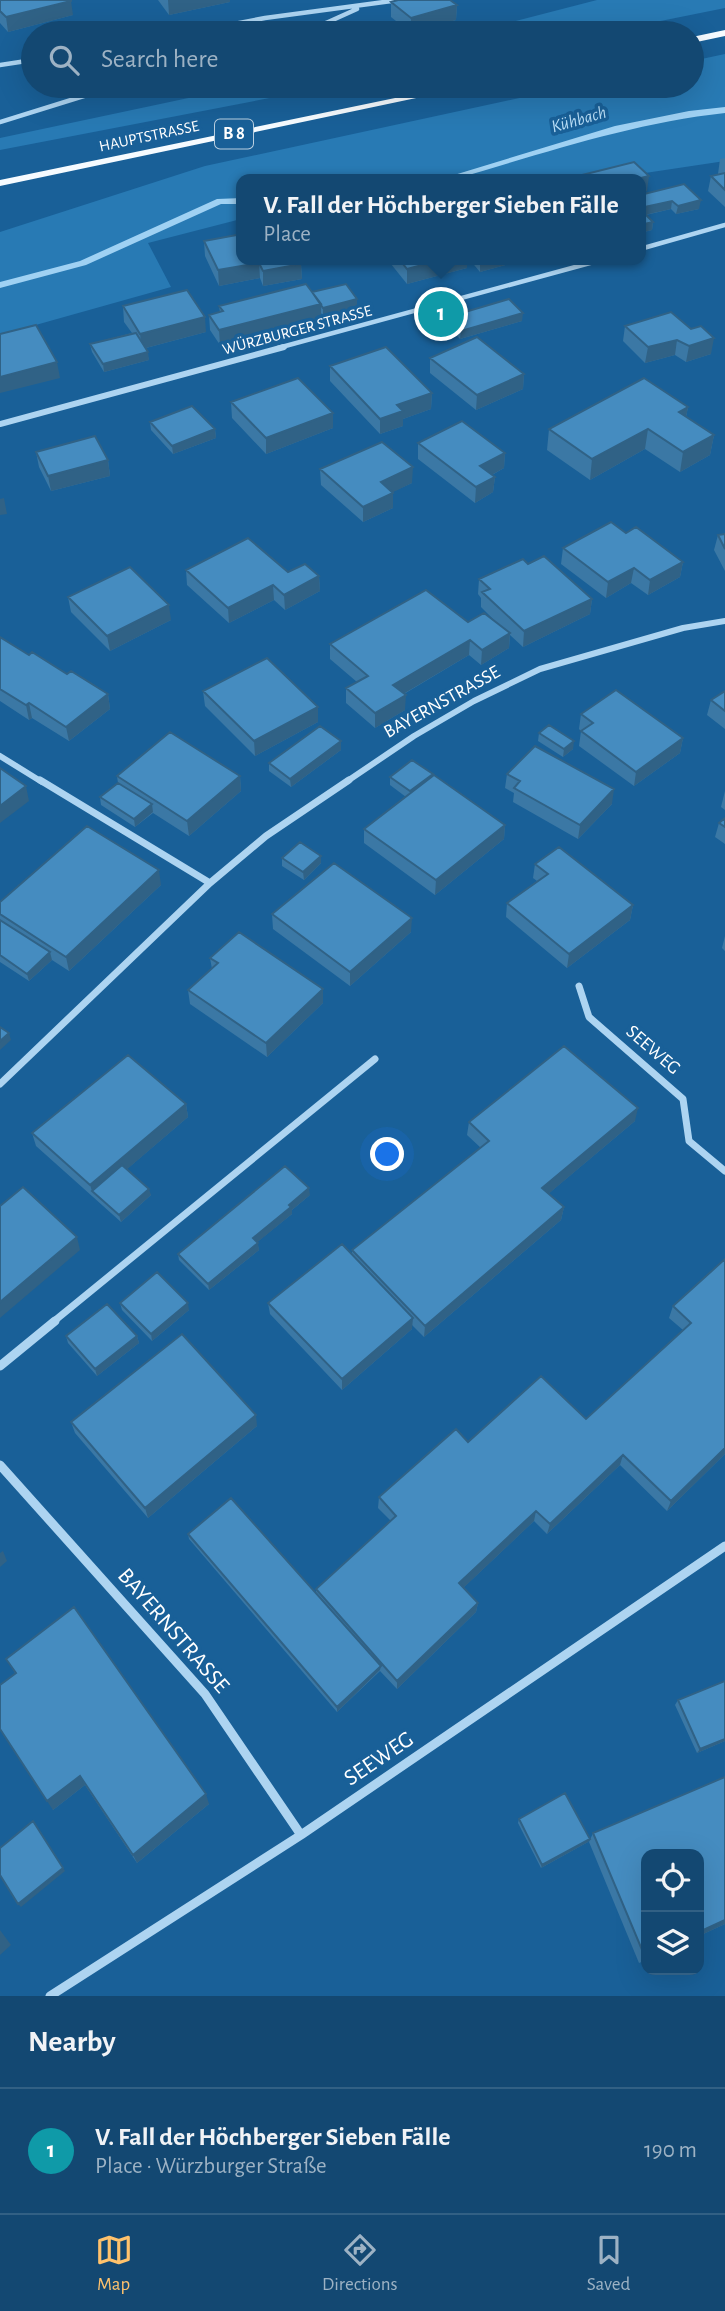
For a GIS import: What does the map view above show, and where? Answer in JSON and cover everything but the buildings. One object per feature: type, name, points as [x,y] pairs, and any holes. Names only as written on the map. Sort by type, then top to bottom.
[{"type":"main road","points":[[704,37],[725,33]]},
{"type":"main road","name":"HAUPTSTRASSE","points":[[0,183],[410,98]]},
{"type":"street","points":[[254,21],[322,9],[361,7],[399,0]]},
{"type":"street","points":[[330,21],[361,7]]},
{"type":"street","points":[[0,65],[21,62]]},
{"type":"street","points":[[0,122],[77,98]]},
{"type":"street","points":[[646,247],[725,225]]},
{"type":"street","name":"WÜRZBURGER STRASSE","points":[[0,424],[583,265]]},
{"type":"street","name":"BAYERNSTRASSE","points":[[0,1084],[210,883],[307,806],[414,736],[474,701],[540,669],[682,628],[725,621]]},
{"type":"street","points":[[0,756],[210,883]]},
{"type":"street","name":"SEEWEG","points":[[579,986],[589,1017],[683,1099],[689,1141],[725,1171]]},
{"type":"street","points":[[0,1366],[375,1059]]},
{"type":"street","name":"BAYERNSTRASSE","points":[[0,1465],[205,1694],[301,1835]]},
{"type":"street","name":"SEEWEG","points":[[50,1996],[301,1835],[725,1546]]},
{"type":"shaded area","points":[[597,0],[725,0],[725,8],[661,21],[516,21]]},
{"type":"shaded area","points":[[725,54],[725,161],[638,174],[236,174],[236,220],[148,243],[171,287],[0,335],[0,232],[205,166],[520,98],[704,98],[704,58]]},
{"type":"shaded area","points":[[188,98],[270,98],[0,150],[0,138]]},
{"type":"waterway","name":"Kühbach","points":[[462,174],[618,128],[725,110]]},
{"type":"waterway","name":"Kühbach","points":[[0,285],[83,263],[220,201],[236,201]]},
{"type":"place","name":"V. Fall der Höchberger Sieben Fälle","points":[[441,314]]}]
